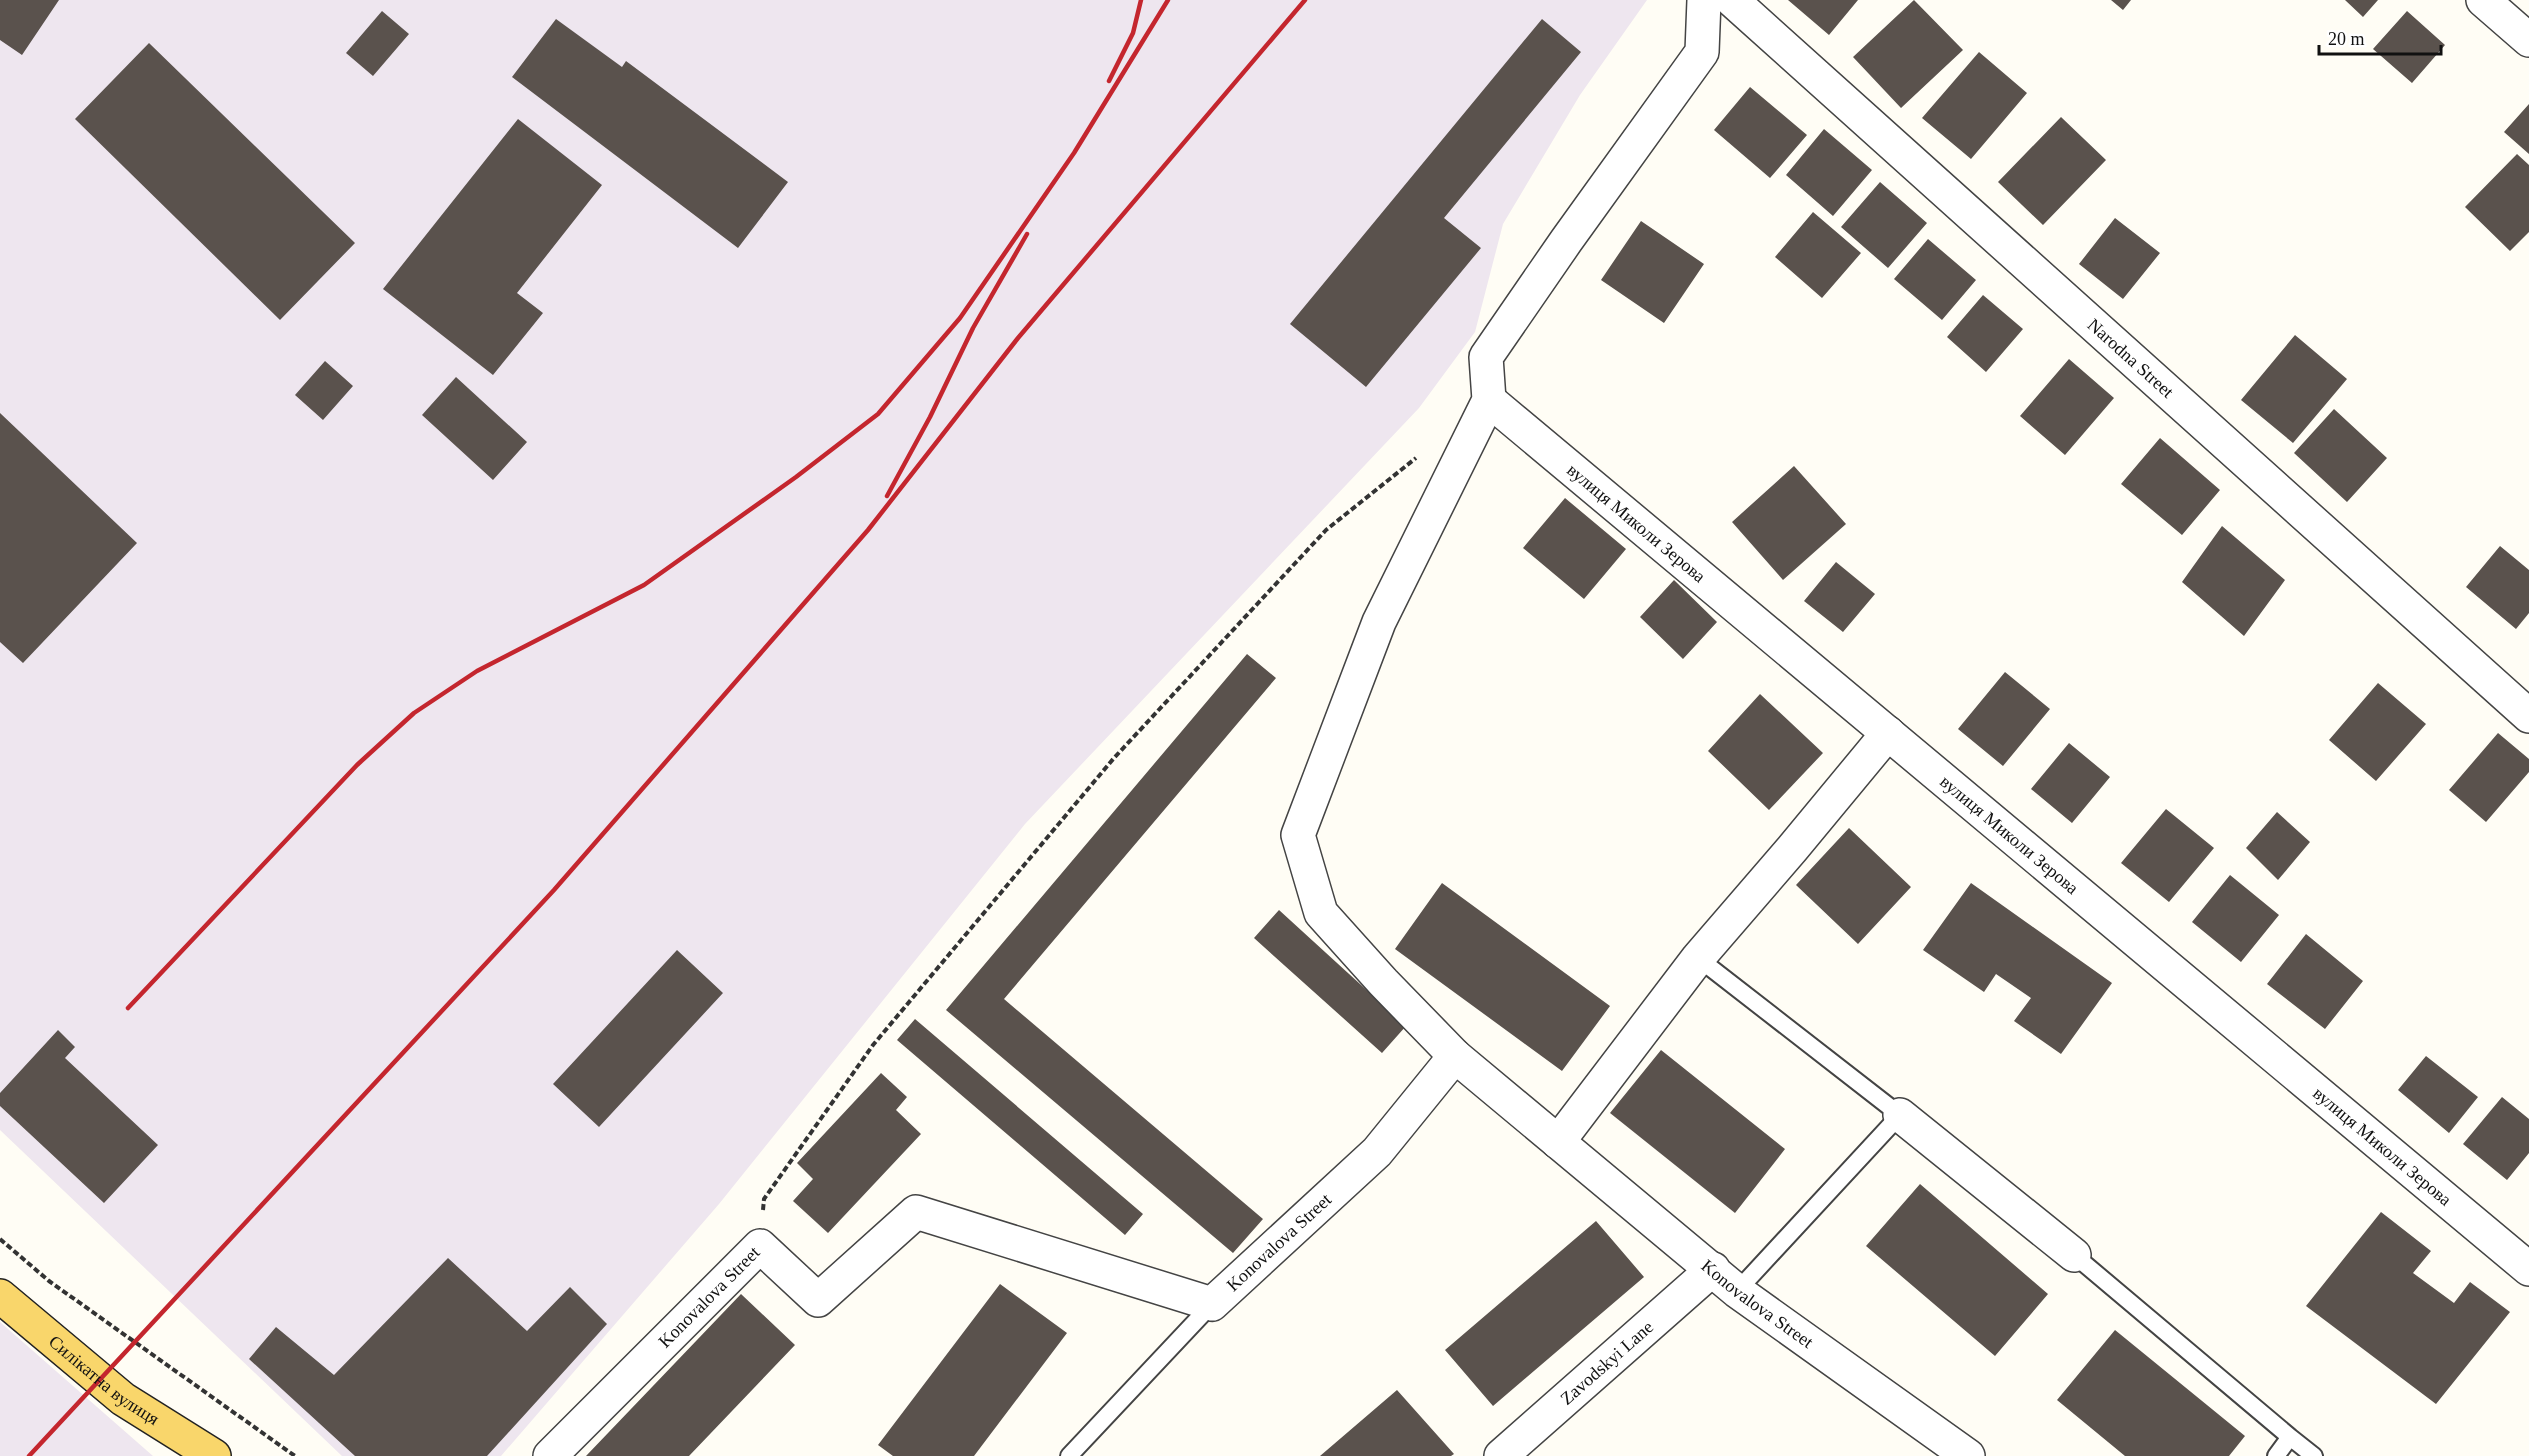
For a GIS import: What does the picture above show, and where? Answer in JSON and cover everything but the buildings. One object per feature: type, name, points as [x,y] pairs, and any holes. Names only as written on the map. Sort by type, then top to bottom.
[{"type":"main road","name":"Силікатна вулиця","points":[[0,1296],[123,1399],[214,1456]]},
{"type":"street","points":[[1455,1056],[1383,982],[1321,913],[1298,835],[1380,622],[1489,400],[1486,357],[1702,52],[1704,0]]},
{"type":"street","name":"Narodna Street","points":[[1732,0],[2529,716]]},
{"type":"street","points":[[2483,0],[2529,40]]},
{"type":"street","name":"вулиця Миколи Зерова","points":[[1489,400],[2529,1269]]},
{"type":"street","points":[[1558,1142],[1698,958],[1888,733]]},
{"type":"street","name":"Konovalova Street","points":[[550,1456],[760,1246],[818,1300],[916,1212],[1212,1304],[1377,1152],[1455,1056],[1737,1291],[1968,1456]]},
{"type":"street","points":[[1900,1114],[2074,1255]]},
{"type":"street","name":"Zavodskyi Lane","points":[[1501,1456],[1713,1269]]},
{"type":"lane","points":[[1698,958],[1900,1114],[1737,1291]]},
{"type":"lane","points":[[2074,1255],[2314,1456]]},
{"type":"lane","points":[[1069,1456],[1212,1304]]},
{"type":"lane","points":[[2276,1456],[2290,1437]]},
{"type":"path","points":[[760,1246],[764,1198],[873,1045],[1130,740],[1326,530],[1417,458]]},
{"type":"path","points":[[0,1239],[50,1281],[295,1456]]},
{"type":"shaded area","points":[[0,0],[1647,0],[1580,95],[1503,224],[1475,332],[1419,408],[1025,824],[719,1204],[501,1456],[342,1456],[0,1130]]},
{"type":"shaded area","points":[[0,1322],[153,1456],[0,1456]]},
{"type":"railway","points":[[1109,81],[1133,33],[1141,0]]},
{"type":"railway","points":[[128,1008],[357,765],[414,713],[477,671],[644,585],[796,477],[878,414],[960,318],[1074,153],[1168,0]]},
{"type":"railway","points":[[29,1456],[554,890],[868,530],[1018,338],[1305,0]]},
{"type":"railway","points":[[887,496],[930,417],[973,328],[1027,234]]}]
